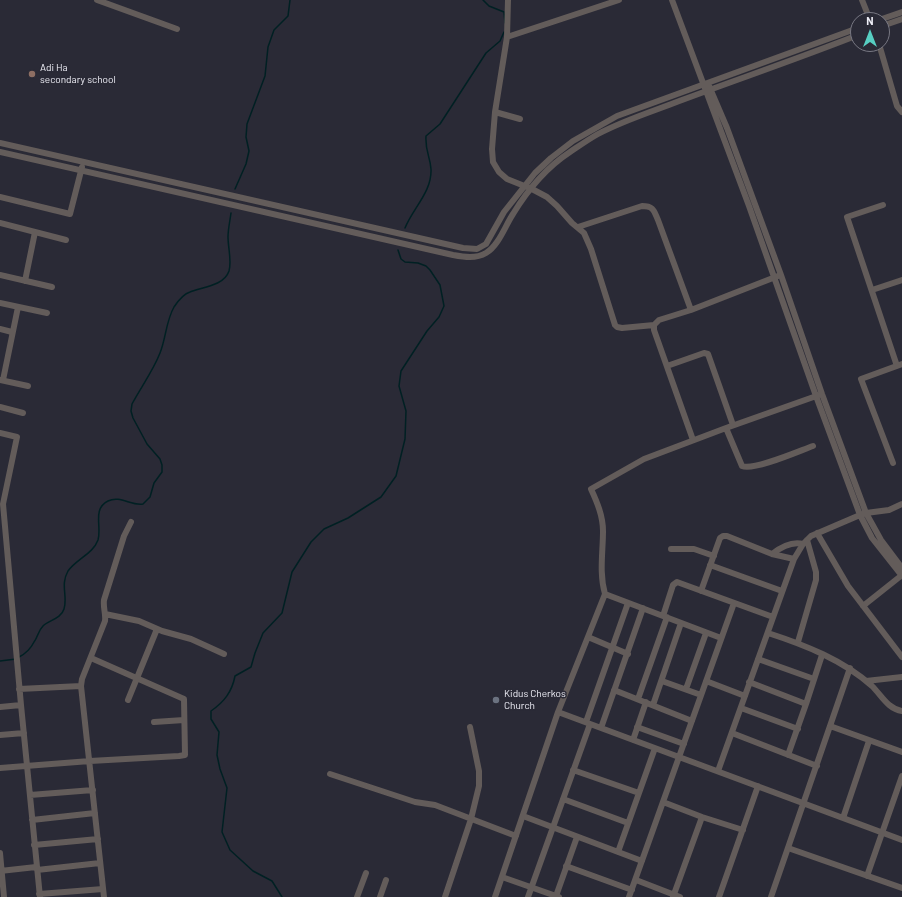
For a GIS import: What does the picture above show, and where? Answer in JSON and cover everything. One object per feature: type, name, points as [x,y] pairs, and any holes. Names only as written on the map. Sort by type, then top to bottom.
[{"type":"street","points":[[97,0],[177,29]]},
{"type":"street","points":[[508,0],[507,37],[495,112],[492,149],[494,162],[499,172],[507,179],[547,197],[572,223],[584,233],[592,249],[615,325],[622,328],[654,325],[659,320],[691,310],[781,274]]},
{"type":"street","points":[[507,37],[619,0]]},
{"type":"street","points":[[672,0],[724,129],[752,205],[781,274],[793,319],[819,395],[863,514],[879,542],[902,576],[863,606]]},
{"type":"street","points":[[862,0],[867,12]]},
{"type":"street","points":[[890,16],[902,12]]},
{"type":"street","points":[[890,23],[902,19]]},
{"type":"street","points":[[0,152],[453,255],[469,257],[477,256],[484,254],[491,249],[513,213],[552,167],[568,153],[598,134],[706,87],[850,31]]},
{"type":"street","points":[[0,143],[282,208],[472,249],[486,244],[504,212],[535,173],[573,141],[598,126],[617,116],[850,38]]},
{"type":"street","points":[[881,52],[897,106],[902,112]]},
{"type":"street","points":[[495,112],[520,119]]},
{"type":"street","points":[[0,197],[70,214],[83,162]]},
{"type":"street","points":[[176,192],[177,184]]},
{"type":"street","points":[[752,205],[774,277],[793,319]]},
{"type":"street","points":[[883,205],[846,217],[899,365],[861,379],[893,463]]},
{"type":"street","points":[[578,227],[642,206],[648,206],[653,209],[691,310]]},
{"type":"street","points":[[281,215],[282,208]]},
{"type":"street","points":[[0,223],[66,240]]},
{"type":"street","points":[[25,281],[35,232]]},
{"type":"street","points":[[0,275],[52,287]]},
{"type":"street","points":[[872,290],[902,280]]},
{"type":"street","points":[[0,303],[47,313]]},
{"type":"street","points":[[18,307],[1,380],[28,386]]},
{"type":"street","points":[[654,325],[654,330],[693,440]]},
{"type":"street","points":[[0,329],[12,332]]},
{"type":"street","points":[[667,366],[704,353],[708,354],[711,358],[734,426]]},
{"type":"street","points":[[495,897],[558,712],[605,594],[601,562],[603,530],[598,504],[591,489],[644,459],[819,395]]},
{"type":"street","points":[[0,407],[23,413]]},
{"type":"street","points":[[726,428],[742,466],[745,468],[760,465],[813,446]]},
{"type":"street","points":[[0,433],[17,437],[1,504],[7,549],[36,869],[40,895],[103,889]]},
{"type":"street","points":[[718,771],[794,559],[811,536],[863,514],[889,510],[902,504]]},
{"type":"street","points":[[104,897],[81,686],[82,679],[105,621],[104,600],[110,576],[124,536],[131,522]]},
{"type":"street","points":[[817,533],[848,586],[902,657]]},
{"type":"street","points":[[701,591],[720,538],[725,536],[772,554],[794,559]]},
{"type":"street","points":[[772,554],[786,545],[806,542]]},
{"type":"street","points":[[798,642],[816,580],[816,572],[806,542]]},
{"type":"street","points":[[879,542],[902,568]]},
{"type":"street","points":[[0,554],[7,549]]},
{"type":"street","points":[[671,549],[694,549],[714,556]]},
{"type":"street","points":[[710,565],[782,591]]},
{"type":"street","points":[[638,699],[665,617],[673,585],[675,583],[679,583],[773,617]]},
{"type":"street","points":[[605,594],[721,638]]},
{"type":"street","points":[[528,897],[573,770],[612,647],[628,603]]},
{"type":"street","points":[[629,897],[734,603]]},
{"type":"street","points":[[601,728],[643,608]]},
{"type":"street","points":[[105,614],[139,621],[157,629],[191,639],[224,654]]},
{"type":"street","points":[[653,705],[682,623]]},
{"type":"street","points":[[128,700],[157,629]]},
{"type":"street","points":[[686,689],[706,632]]},
{"type":"street","points":[[768,632],[798,642],[850,668],[866,681],[892,708],[902,711]]},
{"type":"street","points":[[588,637],[628,654]]},
{"type":"street","points":[[788,755],[822,654]]},
{"type":"street","points":[[0,768],[184,756],[184,699],[91,658]]},
{"type":"street","points":[[758,659],[814,680]]},
{"type":"street","points":[[771,897],[850,668]]},
{"type":"street","points":[[866,681],[902,677]]},
{"type":"street","points":[[662,681],[701,695]]},
{"type":"street","points":[[706,681],[745,696]]},
{"type":"street","points":[[750,682],[806,704]]},
{"type":"street","points":[[19,689],[81,686]]},
{"type":"street","points":[[614,690],[692,721]]},
{"type":"street","points":[[633,740],[646,702]]},
{"type":"street","points":[[0,707],[21,705]]},
{"type":"street","points":[[740,708],[798,729]]},
{"type":"street","points":[[558,712],[902,840]]},
{"type":"street","points":[[154,722],[184,720]]},
{"type":"street","points":[[830,726],[902,752]]},
{"type":"street","points":[[637,727],[684,744]]},
{"type":"street","points":[[445,897],[471,818],[479,786],[479,771],[470,728]]},
{"type":"street","points":[[0,735],[24,733]]},
{"type":"street","points":[[732,733],[817,766]]},
{"type":"street","points":[[843,818],[869,741]]},
{"type":"street","points":[[618,852],[655,748]]},
{"type":"street","points":[[573,770],[639,793]]},
{"type":"street","points":[[330,774],[415,802],[435,805],[516,836]]},
{"type":"street","points":[[867,876],[882,832],[899,794],[902,776]]},
{"type":"street","points":[[719,897],[758,786]]},
{"type":"street","points":[[30,795],[93,790]]},
{"type":"street","points":[[563,799],[628,823]]},
{"type":"street","points":[[663,802],[702,817],[743,830]]},
{"type":"street","points":[[32,820],[95,813]]},
{"type":"street","points":[[523,816],[642,861]]},
{"type":"street","points":[[636,880],[676,896],[702,817]]},
{"type":"street","points":[[502,877],[558,896],[566,866],[577,837]]},
{"type":"street","points":[[34,845],[98,839]]},
{"type":"street","points":[[788,848],[902,888]]},
{"type":"street","points":[[0,853],[2,897]]},
{"type":"street","points":[[1,871],[100,863]]},
{"type":"street","points":[[566,866],[632,890]]},
{"type":"street","points":[[357,897],[366,873]]},
{"type":"street","points":[[380,897],[386,880]]},
{"type":"waterway","points":[[235,189],[246,164],[249,151],[246,137],[247,124],[265,76],[268,47],[274,30],[288,16],[290,0]]},
{"type":"waterway","points":[[483,0],[489,6],[504,12],[505,23]]},
{"type":"waterway","points":[[405,228],[425,193],[430,177],[431,169],[426,146],[426,136],[440,124],[486,53],[500,41],[504,32]]},
{"type":"waterway","points":[[19,657],[26,653],[43,626],[58,617],[64,609],[64,586],[66,576],[71,567],[96,545],[99,535],[99,513],[103,504],[112,499],[134,504],[143,504],[150,497],[154,483],[162,472],[160,459],[147,444],[133,418],[131,411],[132,404],[157,360],[171,312],[177,302],[187,293],[218,283],[229,271],[230,263],[228,234],[231,213]]},
{"type":"waterway","points":[[282,897],[272,881],[253,871],[230,850],[222,832],[227,788],[217,755],[219,732],[211,719],[211,711],[227,696],[232,687],[235,676],[251,667],[263,633],[282,613],[292,572],[311,542],[324,529],[348,518],[381,497],[396,476],[405,439],[406,411],[399,386],[401,371],[427,331],[439,317],[444,306],[440,285],[430,270],[426,266],[418,263],[405,262],[401,259],[398,250]]},
{"type":"waterway","points":[[0,661],[16,659]]},
{"type":"place","name":"Adi Ha secondary school","points":[[32,74]]},
{"type":"place","name":"Kidus Cherkos Church","points":[[496,700]]}]
